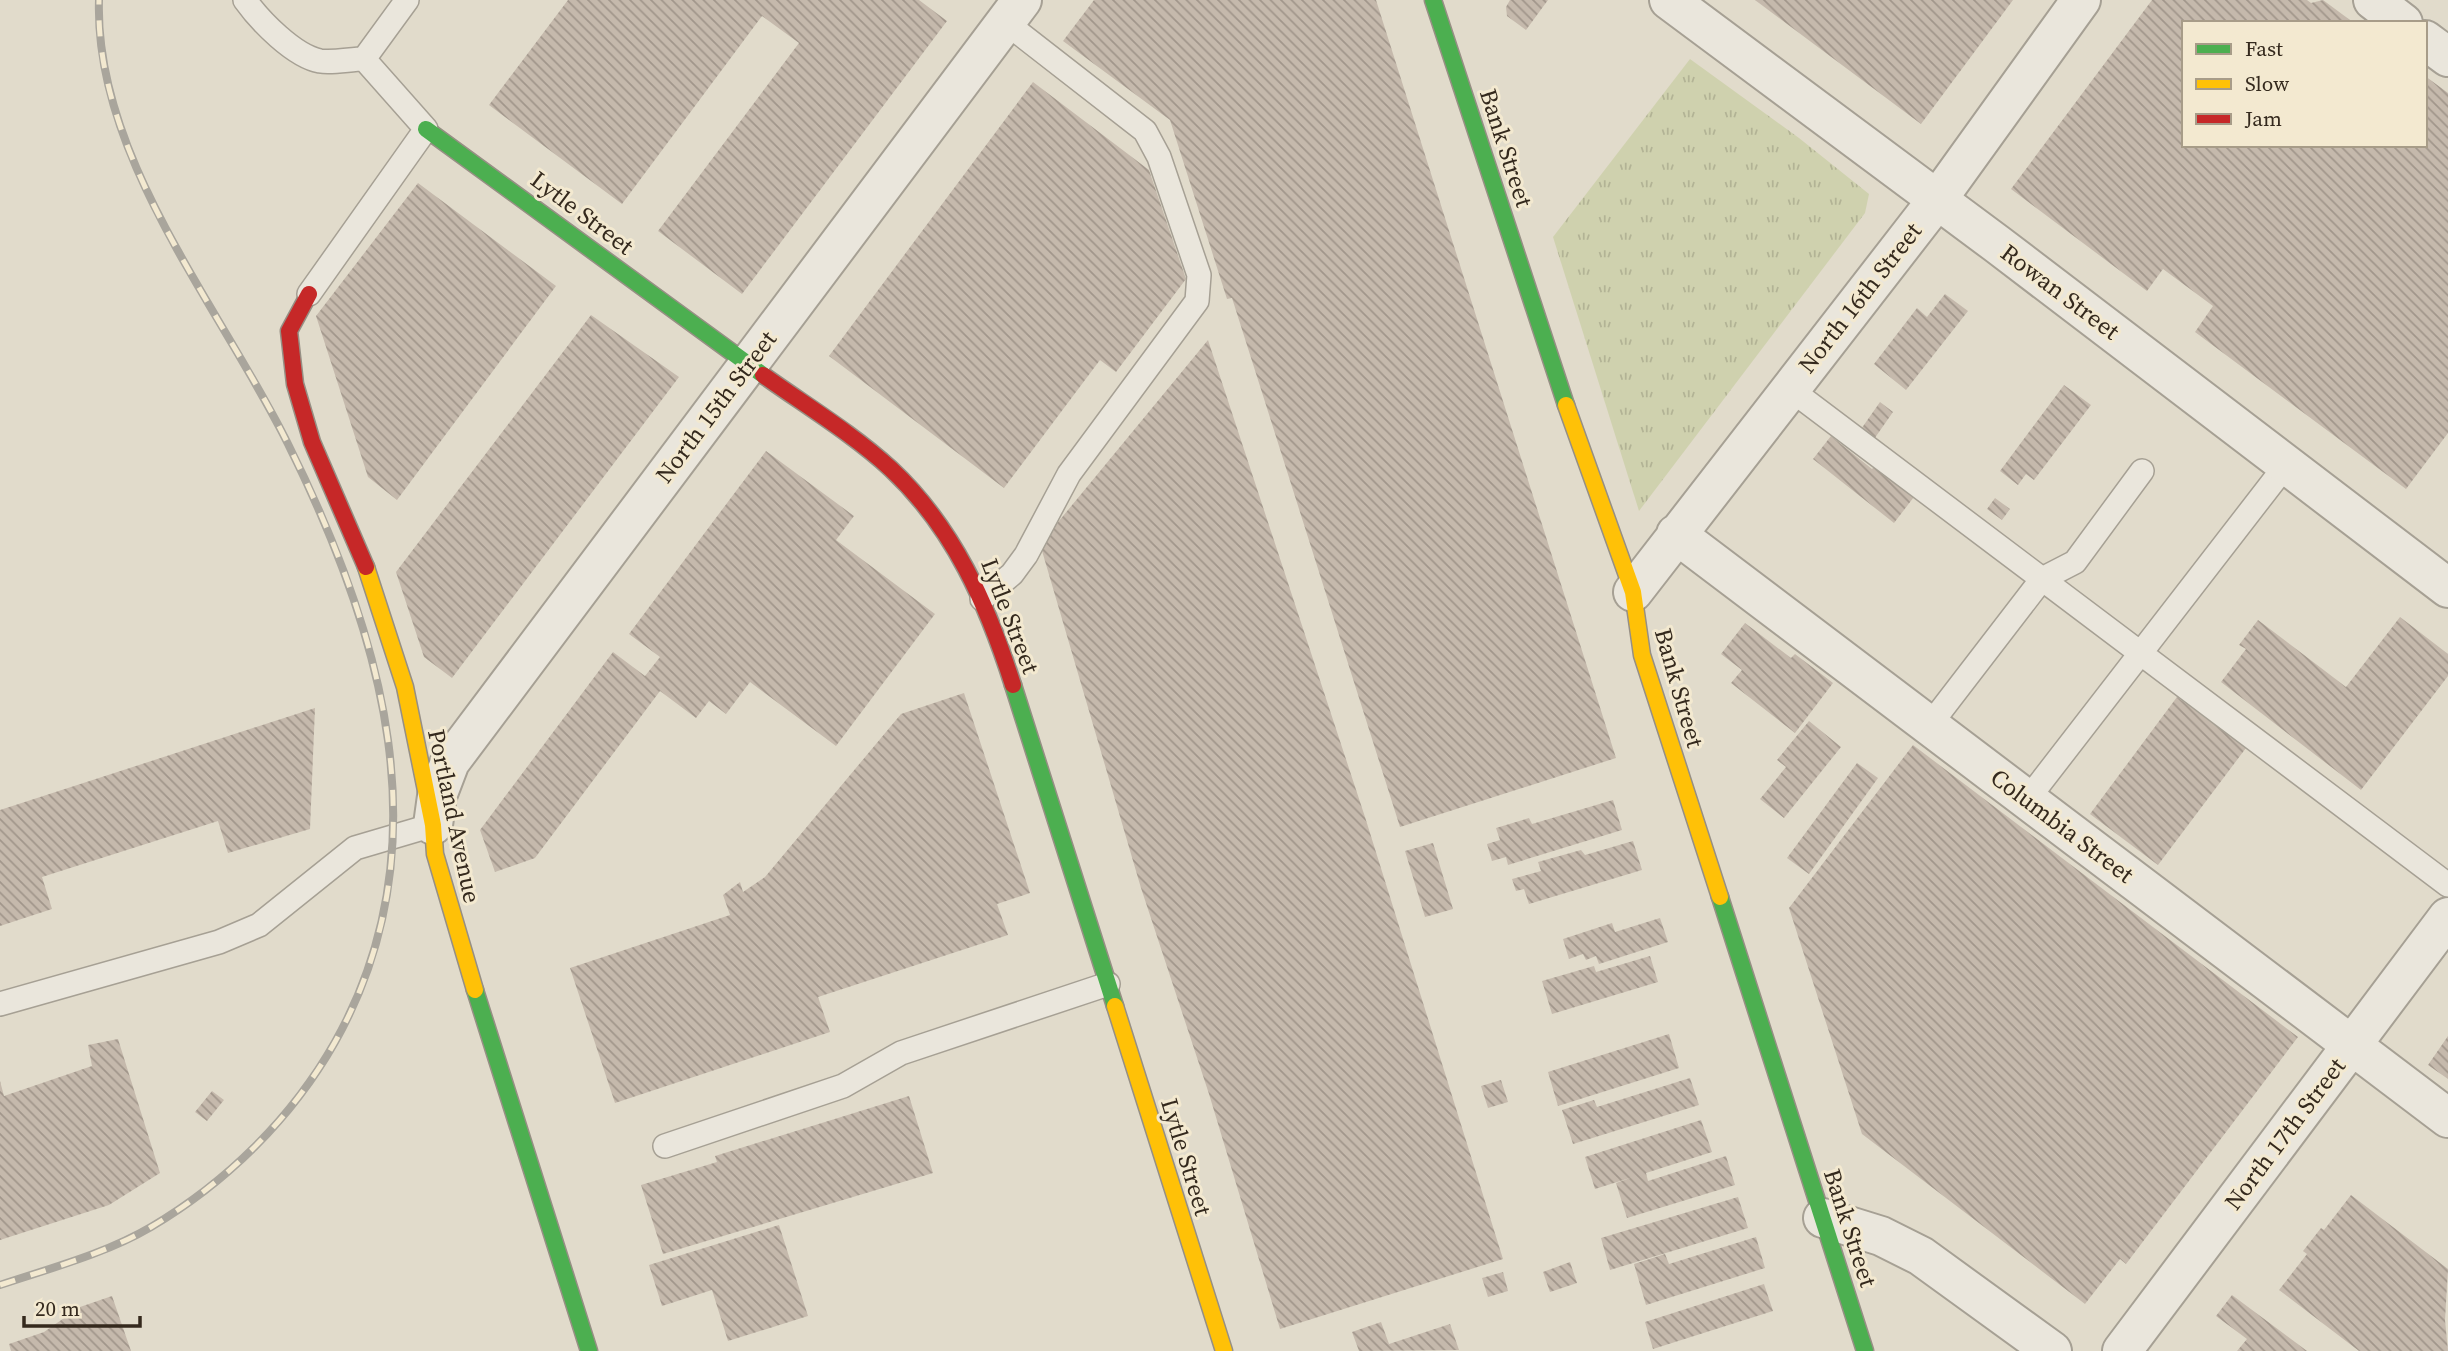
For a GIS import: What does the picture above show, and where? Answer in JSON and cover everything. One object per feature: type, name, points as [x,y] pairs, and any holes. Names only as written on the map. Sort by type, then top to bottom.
[{"type":"street","name":"Bank Street","points":[[1433,0],[1585,463],[1633,592],[1642,655],[1865,1351]]},
{"type":"street","name":"Rowan Street","points":[[1669,0],[2448,588]]},
{"type":"street","name":"North 16th Street","points":[[1633,592],[1937,200],[2081,0]]},
{"type":"street","points":[[2373,0],[2400,21]]},
{"type":"street","name":"North 15th Street","points":[[433,825],[437,796],[450,762],[1014,11]]},
{"type":"street","points":[[2427,41],[2448,57]]},
{"type":"street","name":"Lytle Street","points":[[426,129],[508,186],[890,467],[941,521],[959,549],[982,599],[1012,681],[1224,1351]]},
{"type":"street","name":"Portland Avenue","points":[[309,294],[289,331],[295,384],[312,442],[364,562],[405,687],[433,825],[435,854],[452,918],[513,1102],[589,1351]]},
{"type":"street","name":"Columbia Street","points":[[1676,534],[2448,1118]]},
{"type":"street","name":"North 17th Street","points":[[2122,1351],[2448,917]]},
{"type":"street","points":[[1823,1218],[1881,1236],[1921,1256],[2052,1351]]},
{"type":"lane","points":[[245,0],[257,16],[285,42],[319,61],[364,59]]},
{"type":"lane","points":[[364,59],[407,0]]},
{"type":"lane","points":[[982,599],[1012,574],[1026,555],[1069,474],[1197,301],[1199,275],[1159,157],[1145,131],[1014,11]]},
{"type":"lane","points":[[309,294],[426,129],[364,59]]},
{"type":"lane","points":[[1790,389],[2448,885]]},
{"type":"lane","points":[[2027,800],[2286,465]]},
{"type":"lane","points":[[1929,726],[2042,579],[2075,562],[2142,471]]},
{"type":"lane","points":[[0,1004],[219,942],[259,925],[355,848],[433,825]]},
{"type":"lane","points":[[666,1146],[843,1086],[901,1053],[1108,984]]},
{"type":"green space","points":[[1690,59],[1799,138],[1869,194],[1865,213],[1639,511],[1553,237]]},
{"type":"building","points":[[568,0],[919,0],[947,21],[742,294],[658,231],[799,43],[762,16],[622,204],[489,105]]},
{"type":"building","points":[[1094,0],[1376,0],[1616,758],[1400,827],[1232,298],[1227,299],[1170,120],[1063,41]]},
{"type":"building","points":[[1510,0],[1548,0],[1526,30],[1507,16],[1506,7]]},
{"type":"building","points":[[1755,0],[2013,0],[1921,124]]},
{"type":"building","points":[[2152,0],[2307,0],[2311,3],[2323,0],[2351,21],[2182,21],[2182,147],[2427,147],[2427,77],[2448,93],[2448,433],[2406,489],[2195,332],[2213,306],[2163,269],[2147,291],[2011,189]]},
{"type":"building","points":[[1033,82],[1149,170],[1186,279],[1116,372],[1100,360],[1004,488],[829,356]]},
{"type":"building","points":[[418,183],[556,286],[397,500],[368,477],[316,316]]},
{"type":"building","points":[[1945,294],[1968,311],[1906,390],[1874,364],[1917,308],[1927,317]]},
{"type":"building","points":[[591,315],[679,377],[452,678],[424,657],[396,572]]},
{"type":"building","points":[[1208,340],[1365,817],[1503,1259],[1280,1329],[1209,1094],[1141,888],[1040,544]]},
{"type":"building","points":[[2064,385],[2091,405],[2034,480],[2026,474],[2018,485],[2000,471]]},
{"type":"building","points":[[1880,402],[1893,412],[1872,442],[1859,432]]},
{"type":"building","points":[[1831,436],[1872,469],[1879,462],[1917,493],[1894,523],[1813,459]]},
{"type":"building","points":[[766,451],[854,516],[836,540],[935,614],[836,746],[750,682],[726,714],[709,701],[696,718],[660,691],[535,858],[495,872],[480,830],[613,652],[645,676],[660,657],[629,634]]},
{"type":"building","points":[[1995,498],[2010,509],[2002,520],[1987,509]]},
{"type":"building","points":[[2400,617],[2448,654],[2448,676],[2361,790],[2221,682],[2246,649],[2239,645],[2258,620],[2346,687]]},
{"type":"building","points":[[1745,623],[1791,658],[1795,654],[1833,683],[1795,733],[1731,683],[1742,670],[1721,654]]},
{"type":"building","points":[[964,693],[1030,893],[997,904],[1008,935],[818,997],[830,1032],[615,1103],[570,968],[730,915],[723,895],[740,882],[743,892],[765,877],[901,714]]},
{"type":"building","points":[[2177,697],[2246,748],[2158,865],[2090,814]]},
{"type":"building","points":[[315,708],[310,829],[228,853],[218,821],[42,877],[52,909],[0,926],[0,810]]},
{"type":"building","points":[[1809,721],[1841,747],[1784,818],[1760,799],[1786,767],[1777,760]]},
{"type":"building","points":[[1913,745],[2298,1037],[2126,1264],[2120,1259],[2085,1304],[1862,1134],[1789,908]]},
{"type":"building","points":[[1857,763],[1878,778],[1809,874],[1787,858]]},
{"type":"building","points":[[1613,800],[1622,830],[1508,865],[1506,857],[1492,861],[1487,844],[1500,840],[1496,828],[1529,818],[1532,824]]},
{"type":"building","points":[[1633,841],[1642,870],[1529,904],[1524,889],[1516,891],[1512,879],[1541,871],[1538,862],[1581,850],[1585,855]]},
{"type":"building","points":[[1433,843],[1453,909],[1425,917],[1405,851]]},
{"type":"building","points":[[1660,918],[1668,942],[1599,964],[1596,956],[1586,960],[1583,954],[1569,959],[1563,939],[1612,923],[1615,932]]},
{"type":"building","points":[[1650,956],[1658,982],[1552,1014],[1542,981],[1594,966],[1596,972]]},
{"type":"building","points":[[1669,1034],[1679,1068],[1558,1106],[1548,1072]]},
{"type":"building","points":[[2448,1036],[2448,1079],[2428,1065]]},
{"type":"building","points":[[118,1039],[160,1173],[109,1205],[0,1240],[0,1081],[4,1096],[92,1066],[88,1045]]},
{"type":"building","points":[[1690,1078],[1699,1105],[1573,1144],[1562,1110],[1594,1100],[1597,1107]]},
{"type":"building","points":[[1501,1080],[1508,1102],[1488,1108],[1481,1086]]},
{"type":"building","points":[[212,1091],[224,1100],[207,1121],[195,1112]]},
{"type":"building","points":[[909,1096],[933,1173],[663,1254],[641,1185],[717,1162],[715,1156]]},
{"type":"building","points":[[1701,1120],[1712,1152],[1646,1173],[1648,1181],[1726,1156],[1735,1185],[1627,1218],[1616,1183],[1633,1177],[1595,1189],[1585,1157]]},
{"type":"building","points":[[2351,1195],[2448,1269],[2445,1320],[2448,1351],[2359,1351],[2279,1290],[2307,1254],[2303,1251],[2321,1228],[2324,1230]]},
{"type":"building","points":[[1738,1197],[1748,1228],[1610,1270],[1601,1238]]},
{"type":"building","points":[[779,1225],[808,1316],[728,1341],[712,1290],[662,1306],[649,1265]]},
{"type":"building","points":[[1756,1237],[1765,1268],[1646,1305],[1634,1264],[1665,1254],[1669,1264]]},
{"type":"building","points":[[1570,1262],[1577,1283],[1550,1292],[1543,1272]]},
{"type":"building","points":[[1503,1272],[1508,1291],[1488,1297],[1482,1278]]},
{"type":"building","points":[[1764,1284],[1773,1311],[1653,1349],[1645,1322]]},
{"type":"building","points":[[2232,1295],[2307,1351],[2237,1351],[2247,1339],[2216,1316]]},
{"type":"building","points":[[112,1296],[131,1351],[11,1351],[9,1344],[44,1332],[80,1307]]},
{"type":"building","points":[[1381,1322],[1389,1344],[1450,1324],[1459,1350],[1359,1351],[1352,1332]]},
{"type":"railway","points":[[0,1285],[96,1253],[151,1227],[206,1190],[231,1169],[299,1097],[335,1042],[368,968],[387,892],[393,816],[388,740],[373,665],[350,590],[322,516],[288,444],[166,230],[139,174],[117,116],[103,59],[99,0]]},
{"type":"traffic: fast","points":[[1433,0],[1566,405]]},
{"type":"traffic: fast","points":[[426,129],[763,375]]},
{"type":"traffic: fast","points":[[1013,685],[1115,1006]]},
{"type":"traffic: fast","points":[[1720,897],[1865,1351]]},
{"type":"traffic: fast","points":[[475,990],[589,1351]]},
{"type":"traffic: slow","points":[[1566,405],[1633,592],[1642,655],[1720,897]]},
{"type":"traffic: slow","points":[[366,567],[405,687],[433,825],[435,854],[475,990]]},
{"type":"traffic: slow","points":[[1115,1006],[1224,1351]]},
{"type":"traffic: jam","points":[[309,294],[289,331],[295,384],[312,442],[366,567]]},
{"type":"traffic: jam","points":[[763,375],[876,456],[933,516],[980,597],[1013,685]]}]
